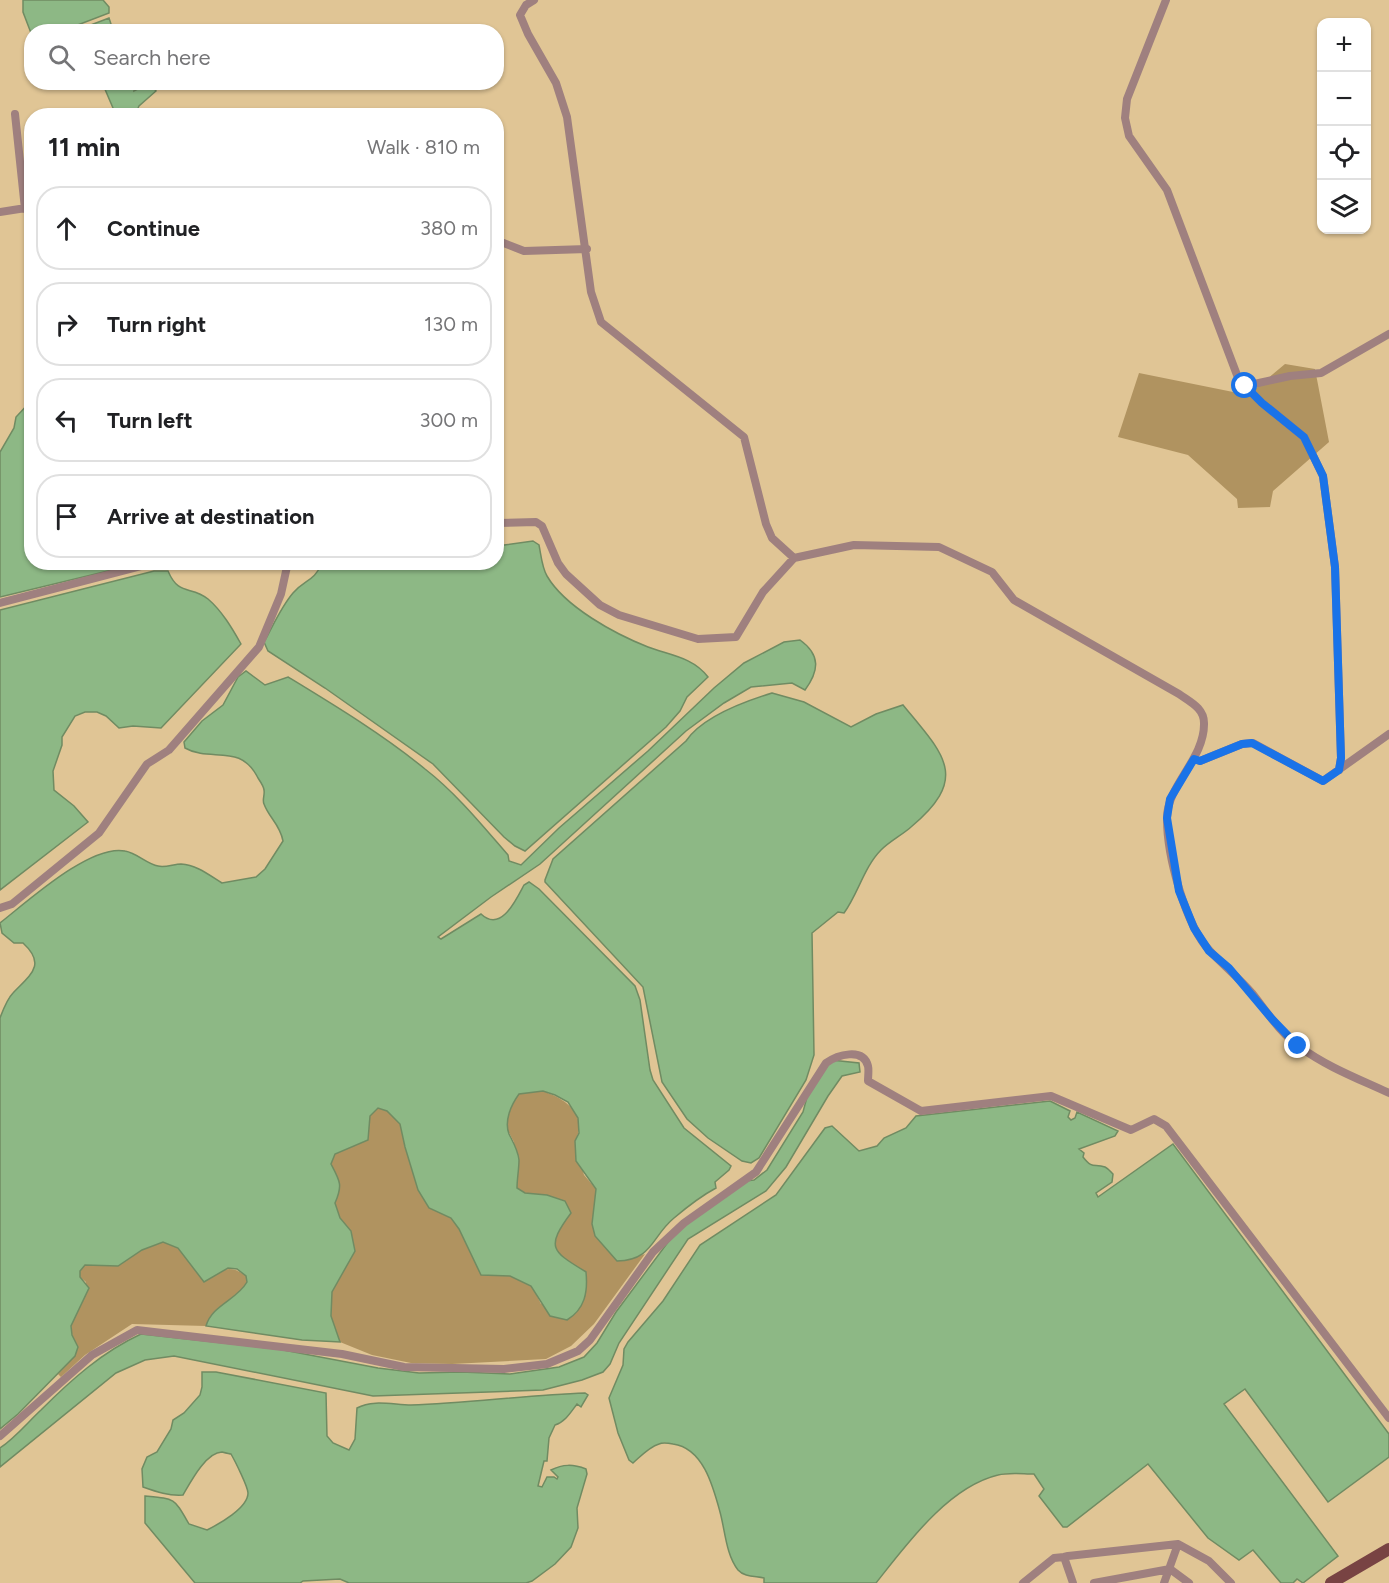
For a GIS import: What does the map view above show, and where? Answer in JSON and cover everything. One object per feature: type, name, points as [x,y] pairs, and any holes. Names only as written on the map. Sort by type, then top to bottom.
[{"type":"main road","points":[[1330,1583],[1389,1549]]},
{"type":"street","points":[[534,0],[526,5],[520,15],[528,34],[556,83],[567,117],[587,249],[591,292],[602,322],[744,437],[766,524],[772,538],[794,558]]},
{"type":"street","points":[[1166,0],[1127,99],[1125,118],[1129,136],[1167,190],[1237,375],[1262,403],[1304,437],[1323,476],[1335,567],[1341,758],[1339,770]]},
{"type":"street","points":[[15,114],[24,179]]},
{"type":"street","points":[[0,212],[24,209]]},
{"type":"street","points":[[504,243],[524,251],[587,249]]},
{"type":"street","points":[[1245,386],[1290,376],[1321,373],[1389,334]]},
{"type":"street","points":[[504,523],[536,522],[542,526],[558,563],[566,574],[600,604],[619,615],[698,639],[736,637],[763,592],[794,558],[854,545],[939,547],[992,572],[1014,600],[1179,694],[1202,711],[1203,734],[1194,759],[1170,799],[1167,818],[1179,891],[1194,928],[1209,951],[1229,968],[1298,1046],[1318,1059],[1389,1093]]},
{"type":"street","points":[[0,603],[126,570]]},
{"type":"street","points":[[0,908],[12,904],[99,833],[147,764],[169,750],[259,647],[281,594],[286,570]]},
{"type":"street","points":[[1194,759],[1200,761],[1242,744],[1252,743],[1323,781],[1389,734]]},
{"type":"street","points":[[0,1436],[92,1355],[137,1330],[342,1354],[404,1367],[504,1369],[547,1364],[564,1359],[578,1351],[590,1340],[652,1252],[684,1223],[756,1172],[826,1063],[835,1056],[852,1054],[863,1058],[868,1066],[867,1081],[921,1111],[1051,1096],[1131,1130],[1154,1119],[1166,1126],[1389,1418]]},
{"type":"street","points":[[1164,1583],[1178,1544]]},
{"type":"street","points":[[1023,1583],[1054,1558],[1178,1544],[1209,1561],[1231,1583]]},
{"type":"street","points":[[1064,1557],[1073,1583]]},
{"type":"street","points":[[1094,1583],[1170,1569],[1189,1583]]},
{"type":"street","points":[[1034,1574],[1039,1583]]},
{"type":"shaded area","points":[[23,0],[103,0],[109,7],[109,13],[80,24],[28,24],[23,12]]},
{"type":"shaded area","points":[[109,18],[111,24],[93,24]]},
{"type":"shaded area","points":[[105,90],[156,91],[138,108],[113,108]]},
{"type":"shaded area","points":[[1285,364],[1315,369],[1329,442],[1273,491],[1270,507],[1238,508],[1237,499],[1188,455],[1118,437],[1139,373],[1248,395]]},
{"type":"shaded area","points":[[24,408],[24,570],[112,570],[0,597],[0,452],[14,428],[16,417]]},
{"type":"shaded area","points":[[533,541],[539,545],[547,576],[578,609],[606,627],[635,641],[688,661],[708,677],[687,697],[680,711],[666,727],[525,851],[504,837],[433,764],[268,651],[264,642],[289,598],[318,570],[504,570],[504,545]]},
{"type":"shaded area","points":[[154,571],[168,571],[181,588],[196,592],[208,599],[222,614],[241,644],[161,728],[133,726],[119,728],[106,716],[97,712],[85,712],[75,716],[62,737],[62,745],[53,771],[54,790],[74,806],[88,822],[0,890],[0,610]]},
{"type":"shaded area","points":[[800,640],[812,651],[816,664],[813,676],[805,690],[792,683],[751,687],[724,703],[686,731],[540,864],[438,937],[441,939],[481,914],[488,919],[495,920],[501,917],[512,906],[524,885],[529,882],[539,889],[635,986],[640,1000],[653,1080],[684,1128],[731,1166],[715,1182],[716,1188],[694,1202],[666,1225],[645,1252],[629,1260],[617,1261],[595,1236],[592,1224],[596,1189],[576,1161],[575,1141],[579,1133],[578,1118],[568,1102],[555,1095],[543,1091],[519,1094],[511,1108],[507,1124],[519,1160],[517,1188],[525,1193],[547,1195],[565,1201],[571,1213],[558,1234],[555,1242],[556,1248],[566,1259],[586,1272],[586,1293],[578,1311],[567,1320],[550,1316],[531,1286],[510,1276],[481,1275],[459,1229],[451,1218],[429,1208],[418,1190],[400,1124],[387,1111],[378,1108],[370,1116],[368,1140],[335,1154],[331,1164],[339,1183],[335,1203],[340,1218],[351,1231],[355,1251],[332,1292],[331,1316],[340,1342],[302,1340],[206,1326],[214,1313],[243,1288],[247,1282],[246,1276],[237,1269],[228,1268],[204,1282],[178,1248],[163,1242],[142,1250],[118,1266],[85,1265],[80,1271],[80,1277],[89,1288],[71,1326],[72,1335],[78,1347],[75,1356],[18,1414],[0,1429],[0,1018],[9,998],[30,975],[35,964],[30,951],[23,943],[14,943],[2,933],[0,923],[60,876],[94,856],[111,851],[129,852],[158,866],[181,864],[192,866],[222,883],[256,877],[265,869],[283,841],[264,804],[264,789],[260,781],[251,767],[243,760],[224,755],[195,752],[185,748],[184,742],[202,721],[223,705],[238,677],[246,671],[265,685],[288,677],[358,720],[436,778],[508,855],[509,861],[521,865],[559,828],[744,663],[784,642]]},
{"type":"shaded area","points":[[772,693],[804,702],[851,727],[876,714],[903,705],[939,752],[944,766],[945,779],[941,794],[930,809],[875,857],[844,913],[838,912],[812,933],[814,1055],[806,1080],[759,1158],[751,1163],[742,1161],[708,1138],[687,1119],[662,1082],[643,987],[545,880],[553,859],[686,741],[693,732],[713,717]]},
{"type":"shaded area","points":[[831,1060],[859,1063],[860,1072],[842,1076],[786,1167],[766,1191],[688,1239],[619,1343],[610,1364],[603,1372],[543,1390],[373,1396],[174,1356],[145,1360],[116,1373],[0,1467],[0,1448],[88,1368],[113,1349],[141,1334],[278,1349],[378,1368],[419,1373],[510,1374],[559,1367],[584,1357],[597,1343],[616,1312],[677,1230],[745,1181],[754,1180],[767,1170],[803,1112],[807,1097]]},
{"type":"shaded area","points":[[542,1091],[566,1103],[577,1116],[579,1132],[575,1141],[584,1175],[596,1189],[592,1224],[617,1260],[626,1260],[645,1254],[594,1324],[571,1346],[546,1359],[452,1364],[411,1363],[372,1355],[340,1342],[331,1316],[332,1292],[355,1251],[351,1231],[340,1218],[335,1203],[339,1183],[331,1164],[335,1154],[368,1140],[370,1116],[378,1108],[387,1111],[400,1124],[418,1190],[429,1208],[451,1218],[459,1229],[481,1275],[510,1276],[532,1286],[541,1304],[587,1288],[586,1272],[564,1259],[556,1249],[555,1242],[562,1225],[547,1195],[525,1193],[517,1188],[514,1142],[508,1131],[508,1117],[519,1094]]},
{"type":"shaded area","points":[[1050,1101],[1070,1111],[1068,1117],[1071,1120],[1075,1118],[1077,1112],[1118,1131],[1115,1136],[1079,1149],[1089,1163],[1105,1167],[1113,1174],[1112,1182],[1096,1193],[1098,1197],[1173,1144],[1389,1434],[1389,1457],[1328,1502],[1245,1389],[1224,1404],[1338,1556],[1303,1583],[1297,1579],[1293,1583],[1281,1583],[1253,1550],[1239,1560],[1208,1538],[1148,1464],[1067,1527],[1063,1527],[1039,1496],[1044,1489],[1034,1474],[1002,1474],[980,1481],[962,1491],[930,1519],[876,1583],[764,1583],[764,1578],[741,1572],[734,1564],[728,1550],[710,1480],[699,1460],[692,1453],[683,1447],[662,1443],[648,1449],[633,1463],[629,1460],[618,1433],[609,1398],[623,1365],[624,1349],[628,1342],[663,1301],[700,1245],[776,1195],[825,1128],[832,1126],[859,1151],[877,1146],[884,1138],[906,1128],[916,1116]]},
{"type":"shaded area","points":[[163,1242],[178,1248],[204,1282],[229,1269],[246,1276],[247,1282],[237,1294],[214,1313],[206,1326],[132,1324],[85,1355],[61,1377],[58,1374],[75,1356],[71,1326],[86,1282],[80,1277],[80,1271],[85,1264],[118,1266],[142,1250]]},
{"type":"shaded area","points":[[202,1372],[216,1372],[326,1393],[327,1436],[333,1443],[349,1450],[355,1439],[357,1408],[363,1405],[433,1404],[585,1393],[588,1395],[581,1407],[577,1404],[565,1419],[555,1425],[549,1438],[547,1461],[544,1461],[538,1486],[542,1487],[547,1477],[557,1479],[558,1477],[551,1470],[555,1468],[568,1465],[586,1469],[587,1474],[577,1508],[578,1528],[571,1547],[555,1564],[526,1583],[349,1583],[340,1579],[300,1583],[195,1583],[145,1523],[145,1496],[173,1501],[189,1524],[207,1530],[232,1515],[247,1499],[248,1493],[241,1474],[231,1454],[216,1453],[204,1462],[183,1495],[178,1495],[143,1487],[142,1469],[147,1457],[157,1452],[171,1429],[173,1420],[184,1413],[200,1395]]},
{"type":"route","points":[[1245,386],[1304,437],[1323,476],[1335,567],[1341,758],[1339,770],[1323,781],[1266,749],[1252,743],[1242,744],[1207,759],[1200,761],[1194,759],[1170,799],[1167,818],[1179,891],[1194,928],[1209,951],[1229,968],[1298,1046]]}]
